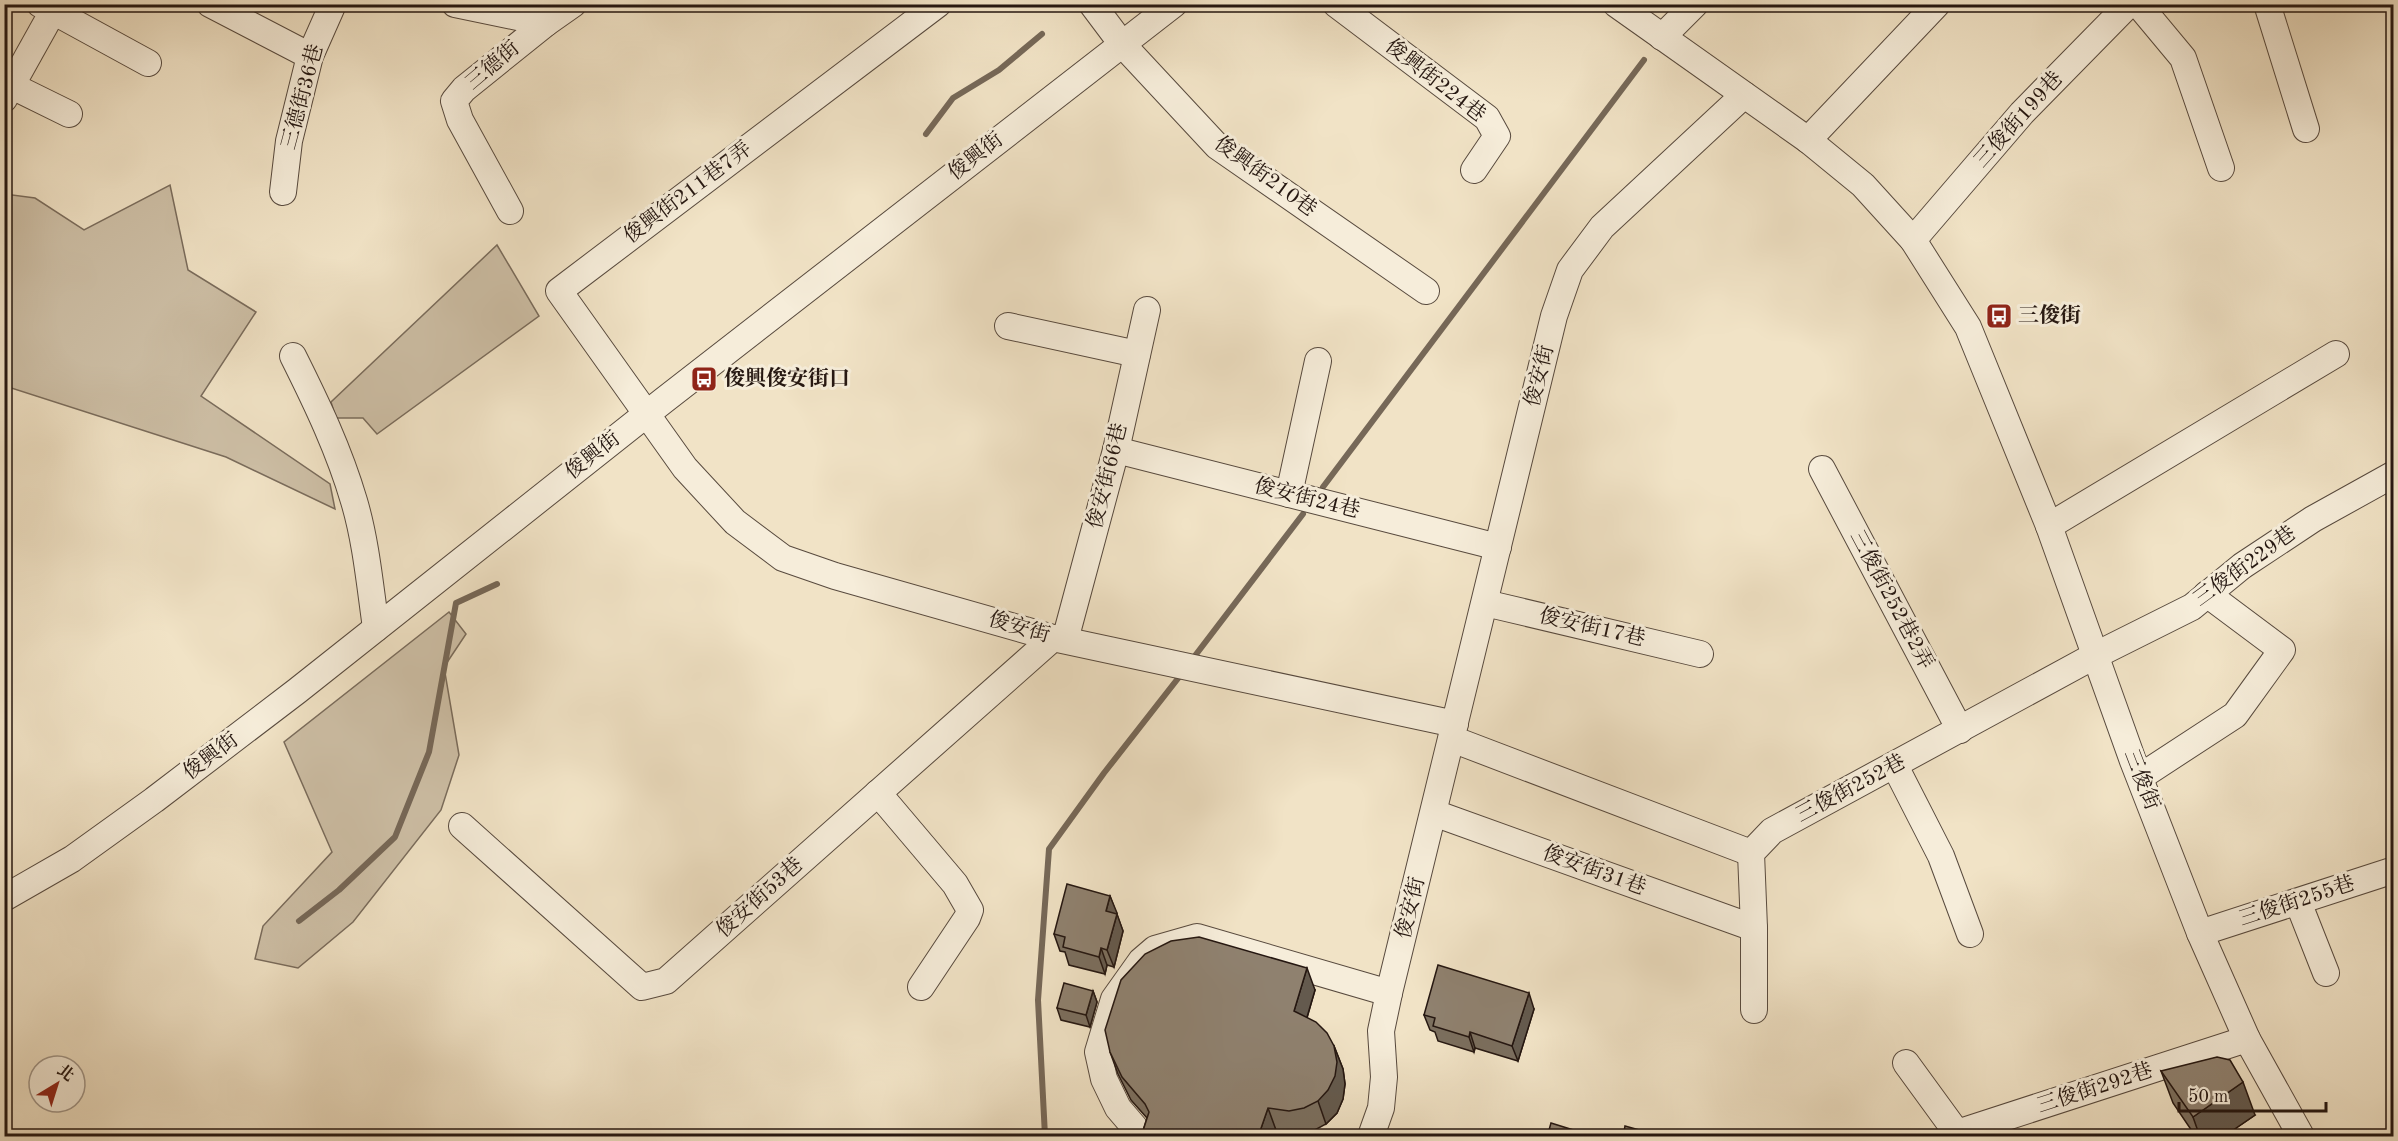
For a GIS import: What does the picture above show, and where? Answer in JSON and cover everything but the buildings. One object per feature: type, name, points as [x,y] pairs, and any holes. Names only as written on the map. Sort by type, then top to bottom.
[{"type":"street","points":[[210,4],[310,56]]},
{"type":"street","name":"三德街36巷","points":[[283,192],[289,141],[310,56],[333,4]]},
{"type":"street","name":"三德街","points":[[455,4],[546,23]]},
{"type":"street","name":"三德街","points":[[510,211],[460,120],[454,101],[464,89],[573,4]]},
{"type":"street","name":"俊興街211巷7弄","points":[[646,415],[559,291],[938,4]]},
{"type":"street","name":"俊興街210巷","points":[[1092,4],[1122,44],[1217,146],[1426,291]]},
{"type":"street","name":"俊興街","points":[[4,898],[72,859],[154,800],[1174,4]]},
{"type":"street","name":"俊興街224巷","points":[[1336,4],[1487,118],[1497,136],[1474,170]]},
{"type":"street","name":"三俊街","points":[[1616,4],[1808,140],[1863,186],[1913,240],[1968,327],[2049,526],[2094,656],[2200,933],[2247,1039],[2301,1137]]},
{"type":"street","points":[[1662,37],[1695,4]]},
{"type":"street","points":[[1808,140],[1937,4]]},
{"type":"street","name":"三俊街199巷","points":[[1913,240],[2022,114],[2129,4]]},
{"type":"street","points":[[2138,4],[2183,58],[2222,168]]},
{"type":"street","points":[[2268,4],[2306,129]]},
{"type":"street","points":[[69,114],[7,89],[50,7],[148,63]]},
{"type":"street","name":"俊安街","points":[[1371,1137],[1381,1108],[1384,1077],[1381,1031],[1389,993],[1554,316],[1570,270],[1602,227],[1744,94]]},
{"type":"street","name":"俊安街66巷","points":[[1059,639],[1116,450],[1148,310]]},
{"type":"street","points":[[1008,326],[1137,354]]},
{"type":"street","points":[[2049,526],[2336,354]]},
{"type":"street","points":[[293,356],[327,425],[354,502],[368,571],[376,628]]},
{"type":"street","points":[[1289,494],[1318,361]]},
{"type":"street","name":"俊安街","points":[[646,415],[685,468],[735,522],[783,558],[835,576],[1059,639],[1186,667],[1453,732]]},
{"type":"street","name":"俊安街24巷","points":[[1116,450],[1498,547]]},
{"type":"street","name":"三俊街252巷2弄","points":[[1822,469],[1960,730]]},
{"type":"street","name":"三俊街229巷","points":[[2094,656],[2192,607],[2242,566],[2313,519],[2394,474]]},
{"type":"street","points":[[2140,777],[2235,715],[2282,650],[2207,594]]},
{"type":"street","name":"俊安街17巷","points":[[1485,603],[1700,654]]},
{"type":"street","name":"俊安街53巷","points":[[462,826],[642,987],[666,981],[878,793],[1059,639]]},
{"type":"street","name":"三俊街252巷","points":[[1751,853],[1772,831],[2094,656]]},
{"type":"street","points":[[1453,732],[1751,853],[1754,1010]]},
{"type":"street","points":[[1894,766],[1941,856],[1970,934]]},
{"type":"street","points":[[878,793],[955,884],[970,910],[921,987]]},
{"type":"street","name":"俊安街31巷","points":[[1434,813],[1754,928]]},
{"type":"street","name":"三俊街255巷","points":[[2200,933],[2394,870]]},
{"type":"street","points":[[2298,902],[2326,973]]},
{"type":"street","points":[[1142,1137],[1118,1108],[1104,1079],[1098,1052],[1114,999],[1141,961],[1155,950],[1197,937],[1389,993]]},
{"type":"street","name":"三俊街292巷","points":[[1906,1063],[1957,1134],[2247,1039]]},
{"type":"shaded area","points":[[170,185],[188,270],[256,312],[201,396],[330,484],[335,509],[226,457],[5,386],[5,194],[35,198],[84,230]]},
{"type":"shaded area","points":[[497,245],[539,316],[377,434],[363,418],[336,418],[331,402]]},
{"type":"shaded area","points":[[449,612],[466,634],[444,667],[459,755],[441,810],[353,922],[298,968],[255,959],[263,926],[332,852],[284,742]]},
{"type":"waterway","points":[[926,134],[953,98],[999,70],[1042,34]]},
{"type":"waterway","points":[[1323,487],[1644,60]]},
{"type":"waterway","points":[[1191,661],[1303,514]]},
{"type":"waterway","points":[[299,921],[339,890],[395,837],[429,752],[456,603],[497,584]]},
{"type":"waterway","points":[[1045,1136],[1038,1000],[1049,849],[1104,773],[1183,672]]},
{"type":"place","name":"三俊街","points":[[1999,316]]},
{"type":"place","name":"俊興俊安街口","points":[[704,379]]}]
